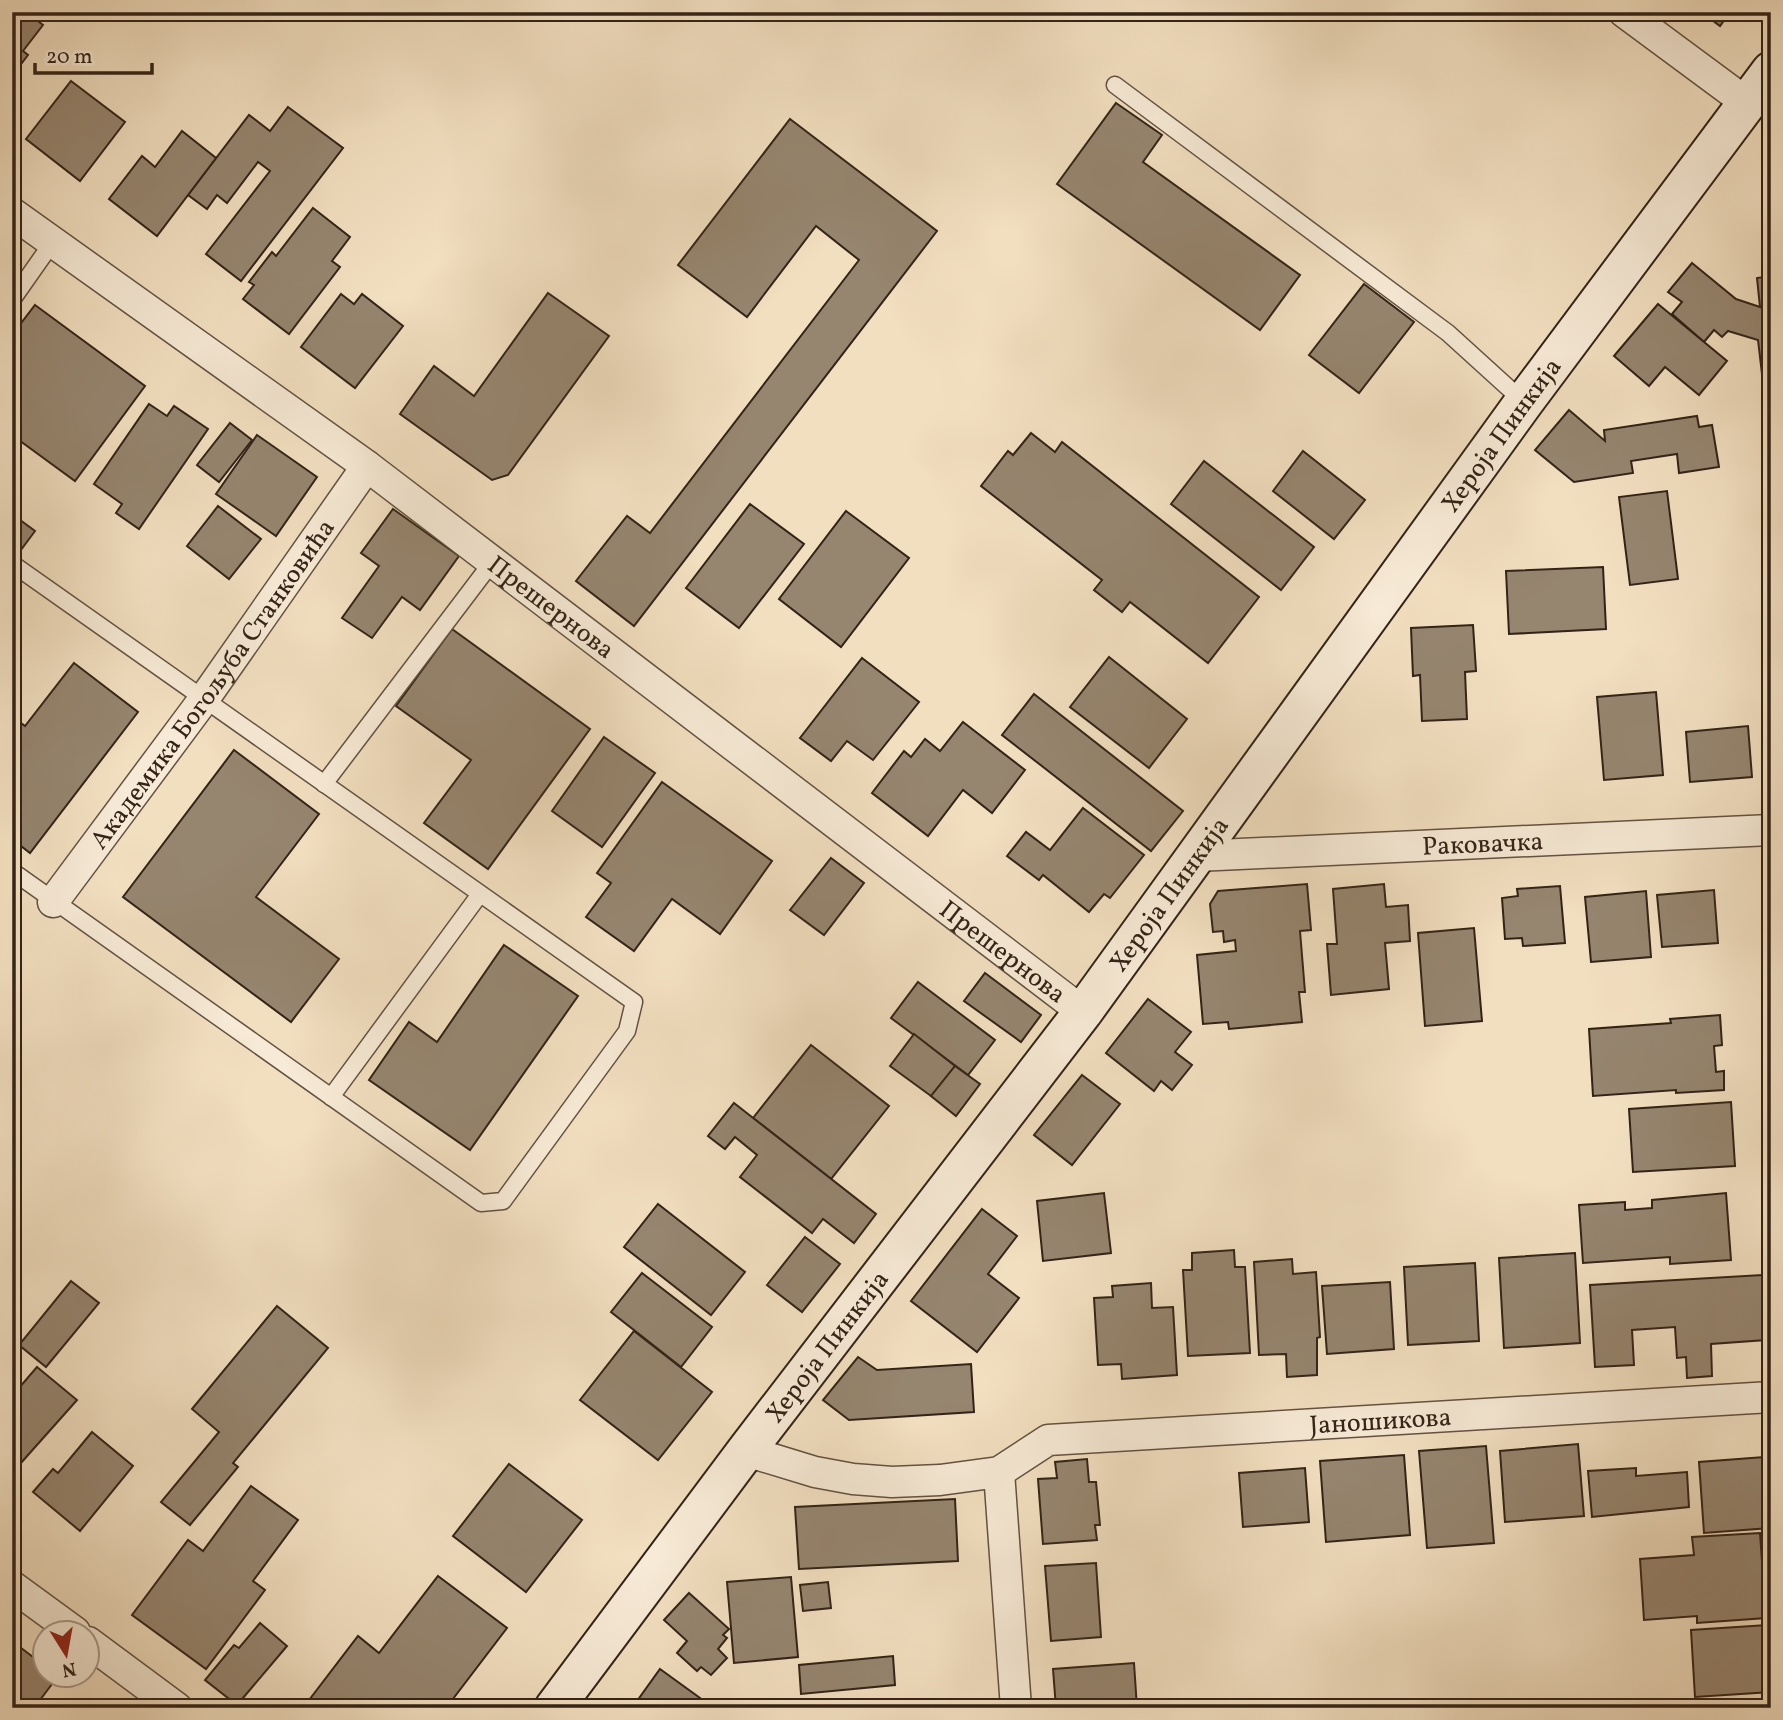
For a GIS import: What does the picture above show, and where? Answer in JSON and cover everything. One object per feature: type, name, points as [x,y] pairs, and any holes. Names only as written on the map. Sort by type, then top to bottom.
[{"type":"street","points":[[1624,12],[1747,103]]},
{"type":"street","name":"Хероја Пинкија","points":[[554,1708],[746,1451],[1083,1012],[1524,402],[1771,71]]},
{"type":"street","name":"Прешернова","points":[[12,213],[367,466],[1083,1012]]},
{"type":"street","name":"Академика Богољуба Станковића","points":[[53,902],[204,699],[367,466]]},
{"type":"street","name":"Раковачка","points":[[1196,856],[1771,830]]},
{"type":"street","name":"Јаношикова","points":[[746,1451],[815,1472],[853,1479],[892,1482],[940,1480],[999,1472],[1048,1440],[1771,1397]]},
{"type":"street","points":[[999,1472],[1017,1708]]},
{"type":"street","points":[[12,1586],[55,1618]]},
{"type":"street","points":[[102,1652],[177,1708]]},
{"type":"lane","points":[[1115,85],[1448,333],[1524,402]]},
{"type":"lane","points":[[12,300],[52,243]]},
{"type":"lane","points":[[324,784],[493,562]]},
{"type":"lane","points":[[12,568],[14,565],[634,1002],[627,1031],[503,1201],[481,1203],[12,871]]},
{"type":"lane","points":[[331,1097],[480,894]]},
{"type":"building","points":[[12,12],[26,12],[43,25],[23,51],[28,55],[12,76]]},
{"type":"building","points":[[1701,12],[1730,12],[1720,26]]},
{"type":"building","points":[[71,81],[125,122],[80,181],[26,139]]},
{"type":"building","points":[[1116,103],[1162,135],[1143,162],[1300,275],[1260,330],[1057,184]]},
{"type":"building","points":[[288,107],[343,148],[241,281],[206,254],[270,171],[258,162],[227,203],[217,195],[207,209],[188,195],[249,115],[270,131]]},
{"type":"building","points":[[790,119],[937,231],[634,626],[576,581],[627,516],[650,533],[859,260],[816,226],[747,317],[678,265]]},
{"type":"building","points":[[182,131],[216,158],[157,236],[109,199],[142,156],[155,167]]},
{"type":"building","points":[[313,208],[350,237],[332,261],[340,267],[289,334],[243,299],[254,285],[249,282],[272,252],[276,256]]},
{"type":"building","points":[[1692,263],[1736,299],[1760,307],[1757,278],[1771,276],[1771,390],[1764,391],[1758,340],[1728,331],[1722,337],[1714,330],[1704,342],[1672,314],[1682,302],[1668,292]]},
{"type":"building","points":[[1364,284],[1414,322],[1359,393],[1309,355]]},
{"type":"building","points":[[548,293],[609,336],[508,475],[492,480],[400,414],[434,366],[474,396]]},
{"type":"building","points":[[341,294],[354,304],[362,294],[403,326],[355,388],[301,347]]},
{"type":"building","points":[[1658,304],[1727,361],[1699,395],[1665,367],[1649,386],[1614,356]]},
{"type":"building","points":[[35,305],[145,386],[75,481],[12,435],[12,335]]},
{"type":"building","points":[[149,404],[167,416],[174,406],[208,429],[139,529],[116,513],[122,504],[94,484]]},
{"type":"building","points":[[1569,410],[1605,441],[1604,430],[1697,416],[1699,427],[1712,425],[1719,467],[1679,473],[1677,454],[1631,461],[1633,473],[1574,482],[1535,450]]},
{"type":"building","points":[[230,423],[252,440],[219,482],[197,465]]},
{"type":"building","points":[[1031,433],[1055,452],[1062,442],[1259,597],[1208,663],[1130,602],[1122,612],[1094,590],[1102,580],[981,486],[1008,451],[1013,455]]},
{"type":"building","points":[[257,435],[317,477],[276,536],[216,494]]},
{"type":"building","points":[[1303,451],[1365,500],[1334,539],[1273,491]]},
{"type":"building","points":[[1204,461],[1314,547],[1281,590],[1171,504]]},
{"type":"building","points":[[1667,491],[1678,579],[1630,585],[1619,497]]},
{"type":"building","points":[[750,504],[804,544],[739,628],[686,588]]},
{"type":"building","points":[[218,506],[261,539],[229,579],[187,546]]},
{"type":"building","points":[[393,509],[459,556],[420,610],[402,597],[372,638],[342,618],[379,566],[361,553]]},
{"type":"building","points":[[846,511],[909,558],[841,647],[779,599]]},
{"type":"building","points":[[12,514],[35,531],[12,562]]},
{"type":"building","points":[[1603,567],[1606,629],[1509,634],[1506,571]]},
{"type":"building","points":[[1473,625],[1476,671],[1465,672],[1467,719],[1422,721],[1420,675],[1413,676],[1411,628]]},
{"type":"building","points":[[452,629],[590,729],[488,869],[424,823],[471,760],[396,706]]},
{"type":"building","points":[[1109,657],[1187,719],[1149,768],[1070,707]]},
{"type":"building","points":[[862,658],[919,702],[873,760],[847,741],[831,761],[800,738]]},
{"type":"building","points":[[74,663],[138,712],[30,853],[12,839],[12,716],[25,726]]},
{"type":"building","points":[[1656,692],[1663,775],[1604,780],[1597,697]]},
{"type":"building","points":[[1034,694],[1183,811],[1151,851],[1002,735]]},
{"type":"building","points":[[963,722],[1025,770],[992,813],[963,790],[928,836],[872,793],[904,751],[911,757],[925,739],[940,751]]},
{"type":"building","points":[[1748,726],[1752,777],[1690,782],[1686,732]]},
{"type":"building","points":[[604,737],[655,773],[602,847],[552,811]]},
{"type":"building","points":[[234,750],[319,814],[256,897],[339,959],[291,1022],[123,897]]},
{"type":"building","points":[[662,782],[772,861],[720,934],[672,899],[634,951],[586,917],[611,883],[597,873]]},
{"type":"building","points":[[1083,808],[1144,855],[1110,898],[1104,894],[1089,912],[1043,875],[1039,880],[1007,856],[1026,832],[1050,850]]},
{"type":"building","points":[[831,858],[864,883],[824,935],[790,910]]},
{"type":"building","points":[[1307,884],[1311,930],[1300,931],[1305,992],[1299,992],[1302,1022],[1229,1029],[1228,1022],[1203,1024],[1197,955],[1236,951],[1235,940],[1224,942],[1223,931],[1213,932],[1210,904],[1218,891]]},
{"type":"building","points":[[1384,884],[1386,907],[1408,905],[1410,941],[1385,943],[1389,989],[1331,995],[1327,944],[1337,944],[1333,889]]},
{"type":"building","points":[[1560,886],[1565,943],[1523,946],[1522,938],[1505,939],[1502,898],[1518,896],[1517,889]]},
{"type":"building","points":[[1714,890],[1718,943],[1662,947],[1657,895]]},
{"type":"building","points":[[1646,891],[1651,957],[1591,962],[1585,897]]},
{"type":"building","points":[[1474,928],[1482,1021],[1425,1026],[1418,933]]},
{"type":"building","points":[[504,945],[578,996],[470,1150],[369,1080],[409,1022],[437,1042]]},
{"type":"building","points":[[985,973],[1041,1015],[1021,1042],[964,1001]]},
{"type":"building","points":[[918,982],[995,1040],[968,1075],[891,1018]]},
{"type":"building","points":[[1148,999],[1191,1032],[1175,1052],[1192,1065],[1172,1090],[1161,1081],[1154,1091],[1106,1053]]},
{"type":"building","points":[[1720,1015],[1722,1045],[1714,1046],[1716,1072],[1724,1071],[1724,1090],[1676,1093],[1676,1090],[1593,1096],[1589,1029],[1671,1023],[1670,1019]]},
{"type":"building","points":[[914,1034],[955,1066],[931,1096],[890,1066]]},
{"type":"building","points":[[811,1045],[889,1106],[831,1179],[753,1118]]},
{"type":"building","points":[[955,1066],[980,1084],[956,1116],[931,1096]]},
{"type":"building","points":[[1082,1075],[1120,1104],[1072,1165],[1034,1135]]},
{"type":"building","points":[[1731,1102],[1735,1166],[1633,1172],[1629,1109]]},
{"type":"building","points":[[734,1103],[876,1214],[854,1243],[823,1219],[812,1233],[740,1177],[757,1155],[735,1137],[725,1149],[708,1136]]},
{"type":"building","points":[[1104,1193],[1111,1253],[1043,1261],[1037,1201]]},
{"type":"building","points":[[1726,1193],[1731,1260],[1670,1264],[1670,1257],[1583,1263],[1579,1205],[1625,1202],[1625,1210],[1652,1208],[1652,1200]]},
{"type":"building","points":[[658,1204],[745,1272],[711,1315],[624,1247]]},
{"type":"building","points":[[982,1209],[1017,1236],[988,1274],[1019,1298],[977,1352],[911,1301]]},
{"type":"building","points":[[805,1237],[840,1264],[802,1312],[767,1285]]},
{"type":"building","points":[[1234,1250],[1235,1267],[1245,1267],[1250,1353],[1188,1356],[1183,1270],[1192,1270],[1192,1253]]},
{"type":"building","points":[[1575,1253],[1580,1343],[1504,1348],[1499,1258]]},
{"type":"building","points":[[1292,1259],[1293,1274],[1316,1272],[1320,1337],[1317,1338],[1317,1375],[1287,1377],[1286,1354],[1259,1355],[1254,1262]]},
{"type":"building","points":[[1475,1263],[1479,1341],[1408,1345],[1404,1267]]},
{"type":"building","points":[[642,1273],[712,1327],[681,1367],[611,1312]]},
{"type":"building","points":[[1762,1275],[1766,1340],[1711,1344],[1712,1376],[1687,1378],[1686,1357],[1677,1358],[1675,1327],[1632,1330],[1634,1365],[1595,1367],[1590,1285]]},
{"type":"building","points":[[71,1281],[99,1303],[46,1367],[19,1345]]},
{"type":"building","points":[[1390,1282],[1394,1349],[1327,1354],[1322,1286]]},
{"type":"building","points":[[1151,1283],[1152,1308],[1173,1307],[1177,1375],[1122,1379],[1121,1364],[1098,1365],[1094,1298],[1113,1297],[1112,1286]]},
{"type":"building","points":[[277,1306],[328,1348],[233,1463],[238,1467],[190,1525],[161,1502],[219,1432],[192,1409]]},
{"type":"building","points":[[634,1331],[712,1392],[658,1460],[580,1400]]},
{"type":"building","points":[[858,1357],[877,1370],[971,1364],[974,1412],[849,1420],[823,1400]]},
{"type":"building","points":[[37,1367],[77,1400],[12,1473],[12,1396]]},
{"type":"building","points":[[92,1432],[133,1466],[80,1531],[33,1492],[53,1469],[58,1473]]},
{"type":"building","points":[[1578,1444],[1584,1516],[1505,1522],[1500,1451]]},
{"type":"building","points":[[1486,1446],[1494,1543],[1427,1548],[1419,1451]]},
{"type":"building","points":[[1404,1455],[1410,1535],[1326,1542],[1320,1461]]},
{"type":"building","points":[[1764,1457],[1770,1528],[1704,1533],[1699,1462]]},
{"type":"building","points":[[1087,1459],[1089,1482],[1096,1482],[1100,1525],[1095,1525],[1097,1540],[1043,1544],[1038,1479],[1057,1478],[1055,1462]]},
{"type":"building","points":[[509,1464],[582,1520],[526,1592],[453,1536]]},
{"type":"building","points":[[1305,1468],[1309,1522],[1243,1527],[1239,1473]]},
{"type":"building","points":[[1636,1468],[1636,1476],[1687,1472],[1689,1507],[1592,1517],[1588,1471]]},
{"type":"building","points":[[251,1486],[298,1520],[253,1581],[265,1590],[206,1669],[132,1615],[188,1540],[203,1551]]},
{"type":"building","points":[[955,1499],[958,1561],[799,1569],[795,1507]]},
{"type":"building","points":[[1760,1533],[1766,1618],[1697,1623],[1697,1616],[1644,1620],[1640,1559],[1694,1555],[1692,1537]]},
{"type":"building","points":[[1096,1563],[1101,1637],[1051,1641],[1045,1566]]},
{"type":"building","points":[[438,1576],[507,1628],[446,1708],[303,1708],[358,1636],[379,1653]]},
{"type":"building","points":[[791,1577],[798,1657],[734,1663],[727,1582]]},
{"type":"building","points":[[828,1582],[831,1608],[803,1611],[800,1585]]},
{"type":"building","points":[[689,1593],[729,1629],[723,1635],[727,1638],[718,1649],[727,1658],[711,1675],[701,1667],[697,1671],[677,1653],[687,1641],[664,1620]]},
{"type":"building","points":[[260,1623],[287,1646],[237,1705],[205,1680],[234,1645],[239,1648]]},
{"type":"building","points":[[1767,1625],[1771,1692],[1695,1697],[1691,1630]]},
{"type":"building","points":[[12,1641],[32,1656],[32,1688],[49,1688],[34,1708],[12,1708]]},
{"type":"building","points":[[893,1656],[895,1685],[801,1694],[799,1665]]},
{"type":"building","points":[[1134,1663],[1137,1708],[1056,1708],[1053,1669]]},
{"type":"building","points":[[660,1669],[700,1698],[693,1708],[632,1708]]},
{"type":"building","points":[[1771,1702],[1771,1708],[1711,1708],[1711,1706]]}]
